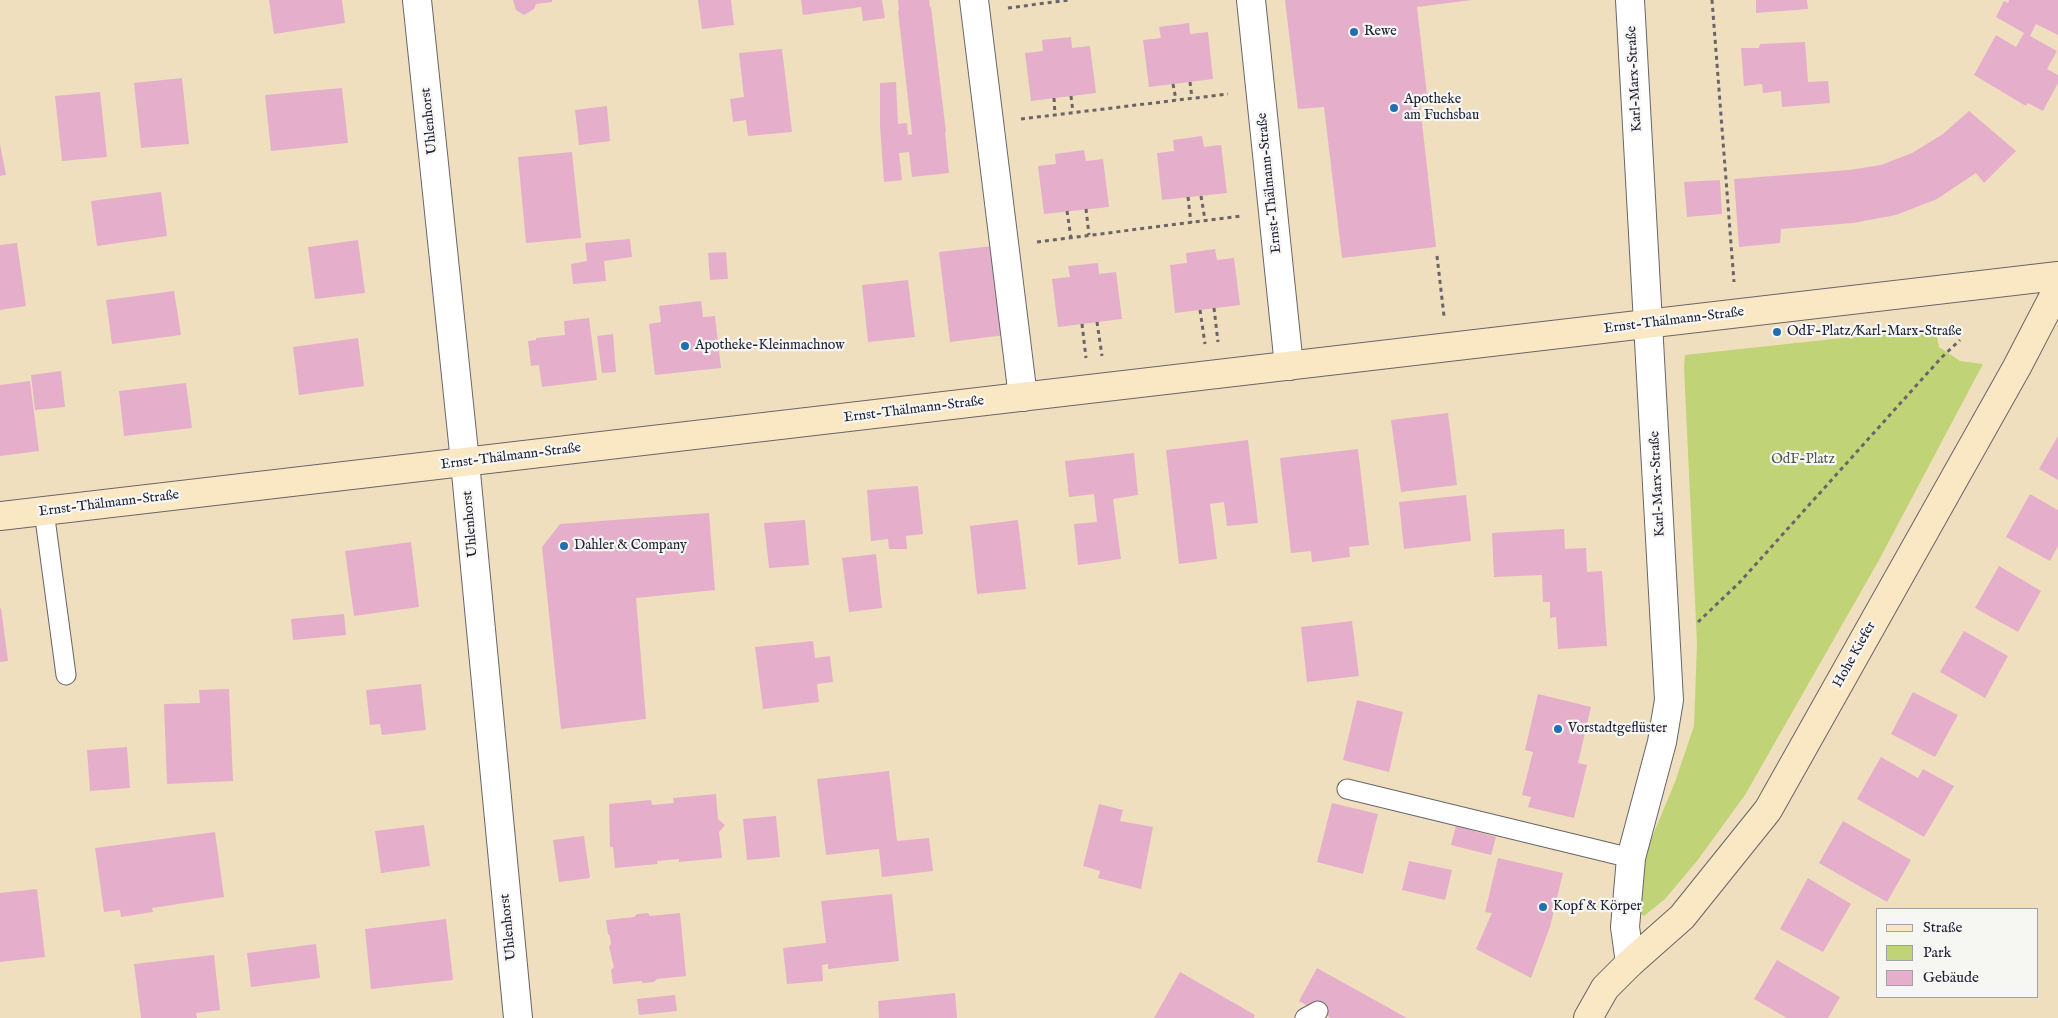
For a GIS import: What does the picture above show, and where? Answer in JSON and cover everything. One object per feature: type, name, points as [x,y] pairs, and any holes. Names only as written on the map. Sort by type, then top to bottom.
[{"type":"street","name":"Uhlenhorst","points":[[417,0],[465,462],[518,1018]]},
{"type":"street","name":"Ernst-Thälmann-Straße","points":[[1251,0],[1289,366]]},
{"type":"street","name":"Karl-Marx-Straße","points":[[1630,0],[1669,700],[1662,742],[1631,858],[1626,927],[1630,963]]},
{"type":"street","points":[[974,6],[1023,397]]},
{"type":"street","name":"Ernst-Thälmann-Straße","points":[[0,516],[2058,276]]},
{"type":"street","name":"Hohe Kiefer","points":[[1588,1018],[1605,988],[1682,917],[1768,810],[2017,367],[2058,288]]},
{"type":"lane","points":[[44,511],[66,675]]},
{"type":"lane","points":[[1347,789],[1631,858]]},
{"type":"path","points":[[974,6],[1070,0]]},
{"type":"path","points":[[1712,0],[1735,290]]},
{"type":"path","points":[[1190,82],[1192,98]]},
{"type":"path","points":[[1173,84],[1176,100]]},
{"type":"path","points":[[989,123],[1261,90]]},
{"type":"path","points":[[1071,96],[1073,112]]},
{"type":"path","points":[[1054,98],[1056,115]]},
{"type":"path","points":[[1201,196],[1205,220]]},
{"type":"path","points":[[1188,197],[1191,223]]},
{"type":"path","points":[[1086,209],[1089,235]]},
{"type":"path","points":[[1067,212],[1071,238]]},
{"type":"path","points":[[1004,246],[1272,212]]},
{"type":"path","points":[[1437,256],[1444,322]]},
{"type":"path","points":[[1214,308],[1220,351]]},
{"type":"path","points":[[1200,310],[1206,353]]},
{"type":"path","points":[[1097,322],[1103,365]]},
{"type":"path","points":[[1082,324],[1087,367]]},
{"type":"path","points":[[1667,652],[1739,583],[1941,358],[1960,340]]},
{"type":"green space","name":"OdF-Platz","points":[[1926,329],[1936,332],[1939,347],[1960,361],[1983,364],[1879,560],[1745,795],[1697,861],[1665,899],[1644,916],[1637,911],[1645,854],[1675,782],[1694,726],[1697,644],[1685,355]]},
{"type":"building","points":[[269,0],[342,0],[345,23],[274,34]]},
{"type":"building","points":[[513,0],[552,0],[552,2],[536,4],[534,9],[524,15],[516,10]]},
{"type":"building","points":[[698,0],[731,0],[734,25],[702,29]]},
{"type":"building","points":[[801,0],[882,0],[885,18],[863,21],[861,7],[803,15]]},
{"type":"building","points":[[898,0],[929,0],[946,132],[949,173],[912,177],[909,152],[899,153],[902,180],[884,182],[880,126],[880,83],[896,82],[898,124],[907,123],[908,135],[912,134]]},
{"type":"building","points":[[1285,0],[1472,0],[1417,7],[1427,95],[1419,96],[1436,247],[1342,258],[1324,107],[1298,109]]},
{"type":"building","points":[[1756,0],[1807,0],[1808,9],[1756,13]]},
{"type":"building","points":[[2009,0],[2058,0],[2058,35],[2036,24],[2030,36],[2057,51],[2047,69],[2058,75],[2058,83],[2043,111],[2028,103],[2026,106],[1974,75],[1996,35],[2016,47],[2024,33],[1996,17],[2004,1],[2008,3]]},
{"type":"building","points":[[1189,23],[1190,34],[1208,32],[1213,79],[1149,87],[1143,40],[1161,38],[1159,27]]},
{"type":"building","points":[[1071,37],[1072,48],[1090,46],[1096,93],[1031,101],[1025,53],[1043,51],[1042,40]]},
{"type":"building","points":[[1805,42],[1808,82],[1828,81],[1830,103],[1782,107],[1781,91],[1763,93],[1762,84],[1744,86],[1741,48],[1759,48],[1760,44]]},
{"type":"building","points":[[782,49],[792,132],[748,136],[746,120],[733,122],[730,99],[744,97],[739,53]]},
{"type":"building","points":[[182,78],[189,144],[141,148],[134,83]]},
{"type":"building","points":[[342,88],[348,143],[271,151],[265,95]]},
{"type":"building","points":[[100,92],[107,157],[62,161],[55,96]]},
{"type":"building","points":[[607,106],[610,141],[579,145],[575,110]]},
{"type":"building","points":[[1969,111],[2016,151],[1984,183],[1976,173],[1937,199],[1896,215],[1853,223],[1781,229],[1780,243],[1739,247],[1734,179],[1849,170],[1881,165],[1912,153],[1943,134]]},
{"type":"building","points":[[1202,136],[1204,147],[1221,145],[1227,193],[1162,200],[1157,153],[1174,151],[1173,140]]},
{"type":"building","points":[[0,144],[6,175],[0,176]]},
{"type":"building","points":[[1084,150],[1086,161],[1103,159],[1109,207],[1044,214],[1038,166],[1056,164],[1055,154]]},
{"type":"building","points":[[572,152],[581,238],[526,243],[518,157]]},
{"type":"building","points":[[1720,180],[1722,214],[1687,217],[1684,182]]},
{"type":"building","points":[[161,192],[167,236],[97,246],[91,201]]},
{"type":"building","points":[[630,239],[632,257],[604,261],[606,281],[573,284],[571,264],[587,261],[585,243]]},
{"type":"building","points":[[358,240],[365,293],[315,299],[308,247]]},
{"type":"building","points":[[17,243],[26,306],[0,310],[0,245]]},
{"type":"building","points":[[993,246],[1005,335],[950,342],[939,252]]},
{"type":"building","points":[[1215,249],[1217,260],[1234,258],[1240,305],[1175,313],[1170,265],[1187,263],[1186,253]]},
{"type":"building","points":[[726,252],[728,279],[710,280],[708,253]]},
{"type":"building","points":[[1098,263],[1099,274],[1116,272],[1122,319],[1058,327],[1052,279],[1070,277],[1068,266]]},
{"type":"building","points":[[908,280],[915,337],[868,342],[862,285]]},
{"type":"building","points":[[174,291],[181,335],[112,344],[106,300]]},
{"type":"building","name":"Apotheke-Kleinmachnow","points":[[701,301],[703,317],[715,316],[721,368],[655,375],[649,324],[661,322],[659,306]]},
{"type":"building","points":[[589,318],[597,380],[542,387],[539,365],[531,366],[528,341],[536,340],[536,338],[565,335],[564,321]]},
{"type":"building","points":[[613,334],[616,372],[602,373],[597,336]]},
{"type":"building","points":[[358,338],[364,386],[299,395],[293,347]]},
{"type":"building","points":[[61,371],[65,407],[35,410],[31,375]]},
{"type":"building","points":[[30,381],[39,451],[0,456],[0,385]]},
{"type":"building","points":[[186,383],[192,428],[124,436],[119,391]]},
{"type":"building","points":[[1448,413],[1457,485],[1401,492],[1391,420]]},
{"type":"building","points":[[2058,436],[2058,480],[2039,469]]},
{"type":"building","points":[[1248,440],[1258,523],[1227,526],[1224,502],[1210,504],[1217,559],[1179,564],[1166,450]]},
{"type":"building","points":[[1358,449],[1369,545],[1349,547],[1350,557],[1312,562],[1311,551],[1291,553],[1280,458]]},
{"type":"building","points":[[1134,453],[1138,495],[1113,499],[1121,559],[1078,565],[1074,524],[1097,522],[1094,494],[1069,497],[1065,461]]},
{"type":"building","points":[[918,486],[923,534],[906,536],[907,549],[889,549],[888,539],[871,541],[867,490]]},
{"type":"building","points":[[2030,494],[2058,510],[2058,546],[2050,561],[2006,537]]},
{"type":"building","points":[[1466,495],[1471,541],[1404,549],[1399,502]]},
{"type":"building","points":[[709,513],[715,590],[636,598],[646,719],[561,729],[542,547],[560,524]]},
{"type":"building","points":[[805,520],[809,565],[769,568],[764,523]]},
{"type":"building","points":[[1018,520],[1026,589],[977,594],[970,526]]},
{"type":"building","points":[[1564,529],[1565,549],[1586,548],[1587,572],[1602,571],[1607,646],[1558,649],[1556,617],[1550,618],[1550,602],[1543,602],[1542,575],[1494,577],[1492,533]]},
{"type":"building","points":[[411,542],[419,607],[354,616],[345,551]]},
{"type":"building","points":[[876,554],[882,608],[849,612],[842,558]]},
{"type":"building","points":[[1999,566],[2041,591],[2018,632],[1975,608]]},
{"type":"building","points":[[0,609],[8,661],[0,662]]},
{"type":"building","points":[[344,614],[346,635],[293,640],[291,619]]},
{"type":"building","points":[[1352,621],[1359,676],[1307,682],[1301,627]]},
{"type":"building","points":[[1964,631],[2008,656],[1985,698],[1940,672]]},
{"type":"building","points":[[813,641],[815,658],[830,656],[833,682],[817,684],[819,702],[763,709],[755,647]]},
{"type":"building","points":[[421,684],[426,730],[382,735],[380,724],[370,725],[366,690]]},
{"type":"building","points":[[229,689],[233,781],[167,784],[164,704],[200,703],[199,690]]},
{"type":"building","points":[[1913,692],[1958,715],[1935,757],[1891,734]]},
{"type":"building","points":[[1538,694],[1591,707],[1578,763],[1587,765],[1574,818],[1528,807],[1531,797],[1522,795],[1533,752],[1525,750]]},
{"type":"building","points":[[1357,700],[1403,712],[1389,772],[1343,760]]},
{"type":"building","points":[[127,747],[130,788],[90,791],[87,750]]},
{"type":"building","points":[[1881,757],[1918,778],[1923,769],[1954,786],[1924,837],[1857,799]]},
{"type":"building","points":[[889,771],[897,841],[929,838],[933,871],[882,877],[879,849],[826,855],[817,779]]},
{"type":"building","points":[[716,794],[718,819],[725,825],[719,832],[722,858],[679,862],[679,859],[657,861],[658,864],[615,868],[613,847],[610,847],[609,804],[651,800],[652,805],[674,803],[673,798]]},
{"type":"building","points":[[1332,803],[1378,814],[1363,874],[1317,862]]},
{"type":"building","points":[[1099,804],[1123,810],[1120,821],[1153,827],[1141,889],[1098,878],[1100,871],[1083,866]]},
{"type":"building","points":[[776,816],[780,857],[747,860],[743,819]]},
{"type":"building","points":[[1843,821],[1911,860],[1887,902],[1819,863]]},
{"type":"building","points":[[424,825],[430,866],[381,873],[375,831]]},
{"type":"building","points":[[1456,826],[1496,837],[1491,855],[1451,845]]},
{"type":"building","points":[[215,832],[224,897],[152,908],[153,912],[121,917],[120,910],[104,912],[95,848]]},
{"type":"building","points":[[584,836],[590,878],[559,882],[553,840]]},
{"type":"building","points":[[1498,858],[1563,873],[1550,927],[1531,978],[1476,949],[1492,913],[1485,912]]},
{"type":"building","points":[[1409,861],[1452,870],[1445,900],[1402,890]]},
{"type":"building","points":[[1808,878],[1851,904],[1823,952],[1780,929]]},
{"type":"building","points":[[37,889],[45,957],[0,962],[0,893]]},
{"type":"building","points":[[892,894],[899,961],[828,969],[828,964],[822,965],[823,981],[787,984],[783,948],[826,943],[821,901]]},
{"type":"building","points":[[648,913],[650,916],[680,913],[686,976],[657,979],[654,982],[643,983],[641,981],[613,984],[611,970],[614,967],[609,947],[611,944],[606,920],[634,917],[637,914]]},
{"type":"building","points":[[446,919],[453,980],[371,989],[365,929]]},
{"type":"building","points":[[316,944],[320,978],[251,987],[247,953]]},
{"type":"building","points":[[214,955],[220,1010],[196,1013],[197,1018],[141,1018],[134,964]]},
{"type":"building","points":[[1777,960],[1840,997],[1828,1018],[1787,1018],[1754,999]]},
{"type":"building","points":[[1317,968],[1407,1018],[1331,1018],[1299,1001]]},
{"type":"building","points":[[1180,972],[1255,1015],[1254,1018],[1154,1018]]},
{"type":"building","points":[[955,993],[957,1018],[879,1018],[878,1001]]},
{"type":"building","points":[[675,995],[677,1011],[639,1015],[637,999]]},
{"type":"place","name":"Rewe","points":[[1354,32]]},
{"type":"place","name":"Apotheke am Fuchsbau","points":[[1394,108]]},
{"type":"place","name":"OdF-Platz/Karl-Marx-Straße","points":[[1777,332]]},
{"type":"place","name":"Apotheke-Kleinmachnow","points":[[685,346]]},
{"type":"place","name":"Dahler & Company","points":[[564,546]]},
{"type":"place","name":"Vorstadtgeflüster","points":[[1558,729]]},
{"type":"place","name":"Kopf & Körper","points":[[1543,907]]}]
